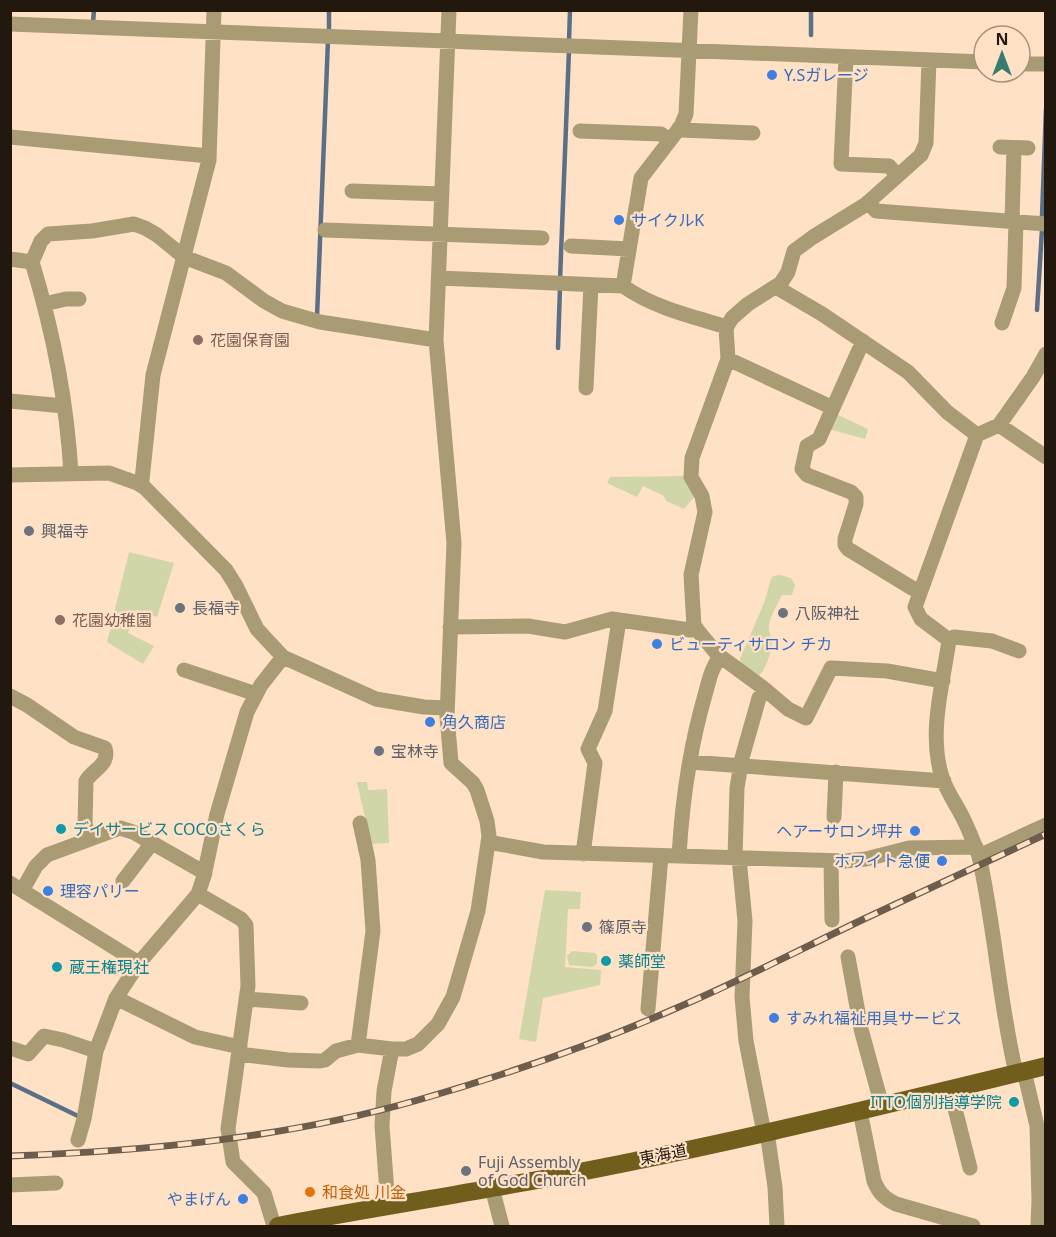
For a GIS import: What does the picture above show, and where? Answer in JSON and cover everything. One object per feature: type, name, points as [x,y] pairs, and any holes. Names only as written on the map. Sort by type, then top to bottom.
[{"type":"main road","name":"東海道","points":[[276,1227],[492,1188],[766,1133],[1046,1066]]},
{"type":"street","points":[[140,484],[153,375],[209,156],[214,10]]},
{"type":"street","points":[[116,998],[195,1037],[240,1051],[288,1060],[320,1061],[325,1060],[336,1051],[358,1044],[406,1049],[418,1044],[442,1017],[453,998],[478,911],[488,842],[487,821],[477,790],[473,783],[452,763],[447,736],[454,543],[436,340],[449,10]]},
{"type":"street","points":[[622,286],[641,178],[679,128],[686,114],[691,10]]},
{"type":"street","points":[[10,24],[972,62]]},
{"type":"street","points":[[846,57],[841,164],[889,166],[897,175]]},
{"type":"street","points":[[929,60],[924,149],[917,159],[868,202],[794,251],[785,278],[776,287],[741,309],[727,327],[728,359],[690,468],[691,477],[702,496],[705,512],[691,575],[694,626],[720,657],[788,709],[806,718],[831,668],[887,671],[943,681]]},
{"type":"street","points":[[679,128],[753,133]]},
{"type":"street","points":[[580,131],[661,134],[669,141]]},
{"type":"street","points":[[10,137],[209,156]]},
{"type":"street","points":[[1002,323],[1014,288],[1014,148]]},
{"type":"street","points":[[352,191],[442,195]]},
{"type":"street","points":[[868,202],[876,212],[1046,224]]},
{"type":"street","points":[[71,474],[56,356],[32,262],[41,241],[48,234],[92,231],[134,224],[157,235],[184,257],[226,273],[273,307],[291,314],[320,322],[436,340]]},
{"type":"street","points":[[325,230],[542,238]]},
{"type":"street","points":[[571,246],[628,249]]},
{"type":"street","points":[[10,259],[32,262]]},
{"type":"street","points":[[439,278],[622,286],[639,298],[727,327]]},
{"type":"street","points":[[586,387],[591,285]]},
{"type":"street","points":[[776,287],[822,314],[908,372],[947,412],[977,435]]},
{"type":"street","points":[[44,304],[66,299],[79,299]]},
{"type":"street","points":[[863,341],[819,440],[807,446],[802,469],[807,474],[851,492],[856,497],[845,539],[848,549],[919,591]]},
{"type":"street","points":[[949,640],[916,614],[915,607],[919,591],[977,435],[999,425],[1034,377],[1046,354]]},
{"type":"street","points":[[728,359],[833,408]]},
{"type":"street","points":[[10,401],[64,406]]},
{"type":"street","points":[[999,425],[1046,457]]},
{"type":"street","points":[[10,475],[109,473],[140,484],[226,570],[256,629],[283,657],[376,699],[424,707],[447,708]]},
{"type":"street","points":[[450,627],[528,626],[566,633],[612,619],[690,630],[697,629]]},
{"type":"street","points":[[583,854],[595,763],[588,749],[605,711],[619,620]]},
{"type":"street","points":[[949,640],[954,637],[992,641],[1019,651]]},
{"type":"street","points":[[949,640],[936,737],[939,765],[944,782],[977,851],[989,902],[999,982],[1020,1072],[1037,1126],[1038,1227]]},
{"type":"street","points":[[78,1140],[96,1051],[116,998],[138,963],[198,894],[205,873],[221,798],[247,712],[256,693],[283,657]]},
{"type":"street","points":[[679,856],[686,785],[700,712],[713,666],[720,657]]},
{"type":"street","points":[[184,670],[256,693]]},
{"type":"street","points":[[766,690],[759,698],[740,766],[736,796],[737,858],[745,921],[742,997],[746,1041],[766,1133],[775,1187],[777,1227]]},
{"type":"street","points":[[10,696],[74,737],[105,748],[104,763],[86,780],[86,825],[90,838]]},
{"type":"street","points":[[690,762],[944,782]]},
{"type":"street","points":[[834,817],[836,772]]},
{"type":"street","points":[[358,1044],[373,931],[368,860],[360,823]]},
{"type":"street","points":[[488,842],[534,850],[583,854],[856,861],[909,848],[977,851],[1046,825]]},
{"type":"street","points":[[138,963],[17,886],[47,855],[120,828],[133,832],[205,873]]},
{"type":"street","points":[[123,881],[152,843]]},
{"type":"street","points":[[648,1009],[661,856]]},
{"type":"street","points":[[831,861],[832,920]]},
{"type":"street","points":[[198,894],[232,913],[246,925],[249,973],[228,1130],[231,1156],[237,1167],[264,1193],[276,1227]]},
{"type":"street","points":[[848,957],[860,1023],[882,1106]]},
{"type":"street","points":[[246,999],[301,1004]]},
{"type":"street","points":[[10,1048],[28,1054],[44,1036],[96,1051]]},
{"type":"street","points":[[388,1205],[382,1126],[384,1091],[392,1049]]},
{"type":"street","points":[[950,1089],[970,1168]]},
{"type":"street","points":[[860,1111],[878,1191],[886,1199],[896,1204],[973,1227]]},
{"type":"street","points":[[10,1185],[57,1183]]},
{"type":"street","points":[[492,1188],[502,1227]]},
{"type":"green space","points":[[836,414],[868,429],[865,439],[829,429]]},
{"type":"green space","points":[[687,476],[696,495],[684,509],[666,501],[664,496],[643,486],[637,497],[607,483],[610,477]]},
{"type":"green space","points":[[129,552],[174,563],[157,617],[136,610],[128,633],[154,646],[143,664],[107,642]]},
{"type":"green space","points":[[773,576],[791,578],[795,585],[792,595],[782,595],[773,614],[769,628],[772,640],[771,649],[766,665],[758,676],[741,664],[740,659],[764,603],[771,579]]},
{"type":"green space","points":[[357,782],[367,782],[368,790],[387,789],[389,843],[371,844]]},
{"type":"green space","points":[[545,890],[581,892],[580,909],[568,909],[565,967],[601,970],[600,985],[543,998],[536,1042],[519,1039]]},
{"type":"green space","points":[[572,951],[595,953],[597,964],[592,967],[569,965],[567,956]]},
{"type":"waterway","points":[[93,23],[94,10]]},
{"type":"waterway","points":[[329,10],[329,31]]},
{"type":"waterway","points":[[569,41],[570,10]]},
{"type":"waterway","points":[[811,10],[811,35]]},
{"type":"waterway","points":[[317,317],[328,40]]},
{"type":"waterway","points":[[560,280],[569,50]]},
{"type":"waterway","points":[[1042,216],[1046,109]]},
{"type":"waterway","points":[[1037,310],[1042,230]]},
{"type":"waterway","points":[[558,348],[560,287]]},
{"type":"waterway","points":[[10,1083],[80,1117]]},
{"type":"railway","points":[[10,1156],[164,1146],[267,1133],[368,1113],[483,1080],[579,1048],[697,999],[1046,834]]},
{"type":"place","name":"Y.Sガレージ","points":[[772,75]]},
{"type":"place","name":"サイクルK","points":[[619,220]]},
{"type":"place","name":"花園保育園","points":[[198,340]]},
{"type":"place","name":"興福寺","points":[[29,531]]},
{"type":"place","name":"長福寺","points":[[180,608]]},
{"type":"place","name":"八阪神社","points":[[783,613]]},
{"type":"place","name":"花園幼稚園","points":[[60,620]]},
{"type":"place","name":"ビューティサロン チカ","points":[[657,644]]},
{"type":"place","name":"角久商店","points":[[430,722]]},
{"type":"place","name":"宝林寺","points":[[379,751]]},
{"type":"place","name":"デイサービス COCOさくら","points":[[61,829]]},
{"type":"place","name":"ヘアーサロン坪井","points":[[915,831]]},
{"type":"place","name":"ホワイト急便","points":[[942,861]]},
{"type":"place","name":"理容パリー","points":[[48,891]]},
{"type":"place","name":"篠原寺","points":[[587,927]]},
{"type":"place","name":"薬師堂","points":[[606,961]]},
{"type":"place","name":"蔵王権現社","points":[[57,967]]},
{"type":"place","name":"すみれ福祉用具サービス","points":[[774,1018]]},
{"type":"place","name":"ITTO個別指導学院","points":[[1014,1102]]},
{"type":"place","name":"Fuji Assembly of God Church","points":[[466,1171]]},
{"type":"place","name":"和食処 川金","points":[[310,1192]]},
{"type":"place","name":"やまげん","points":[[243,1199]]}]
